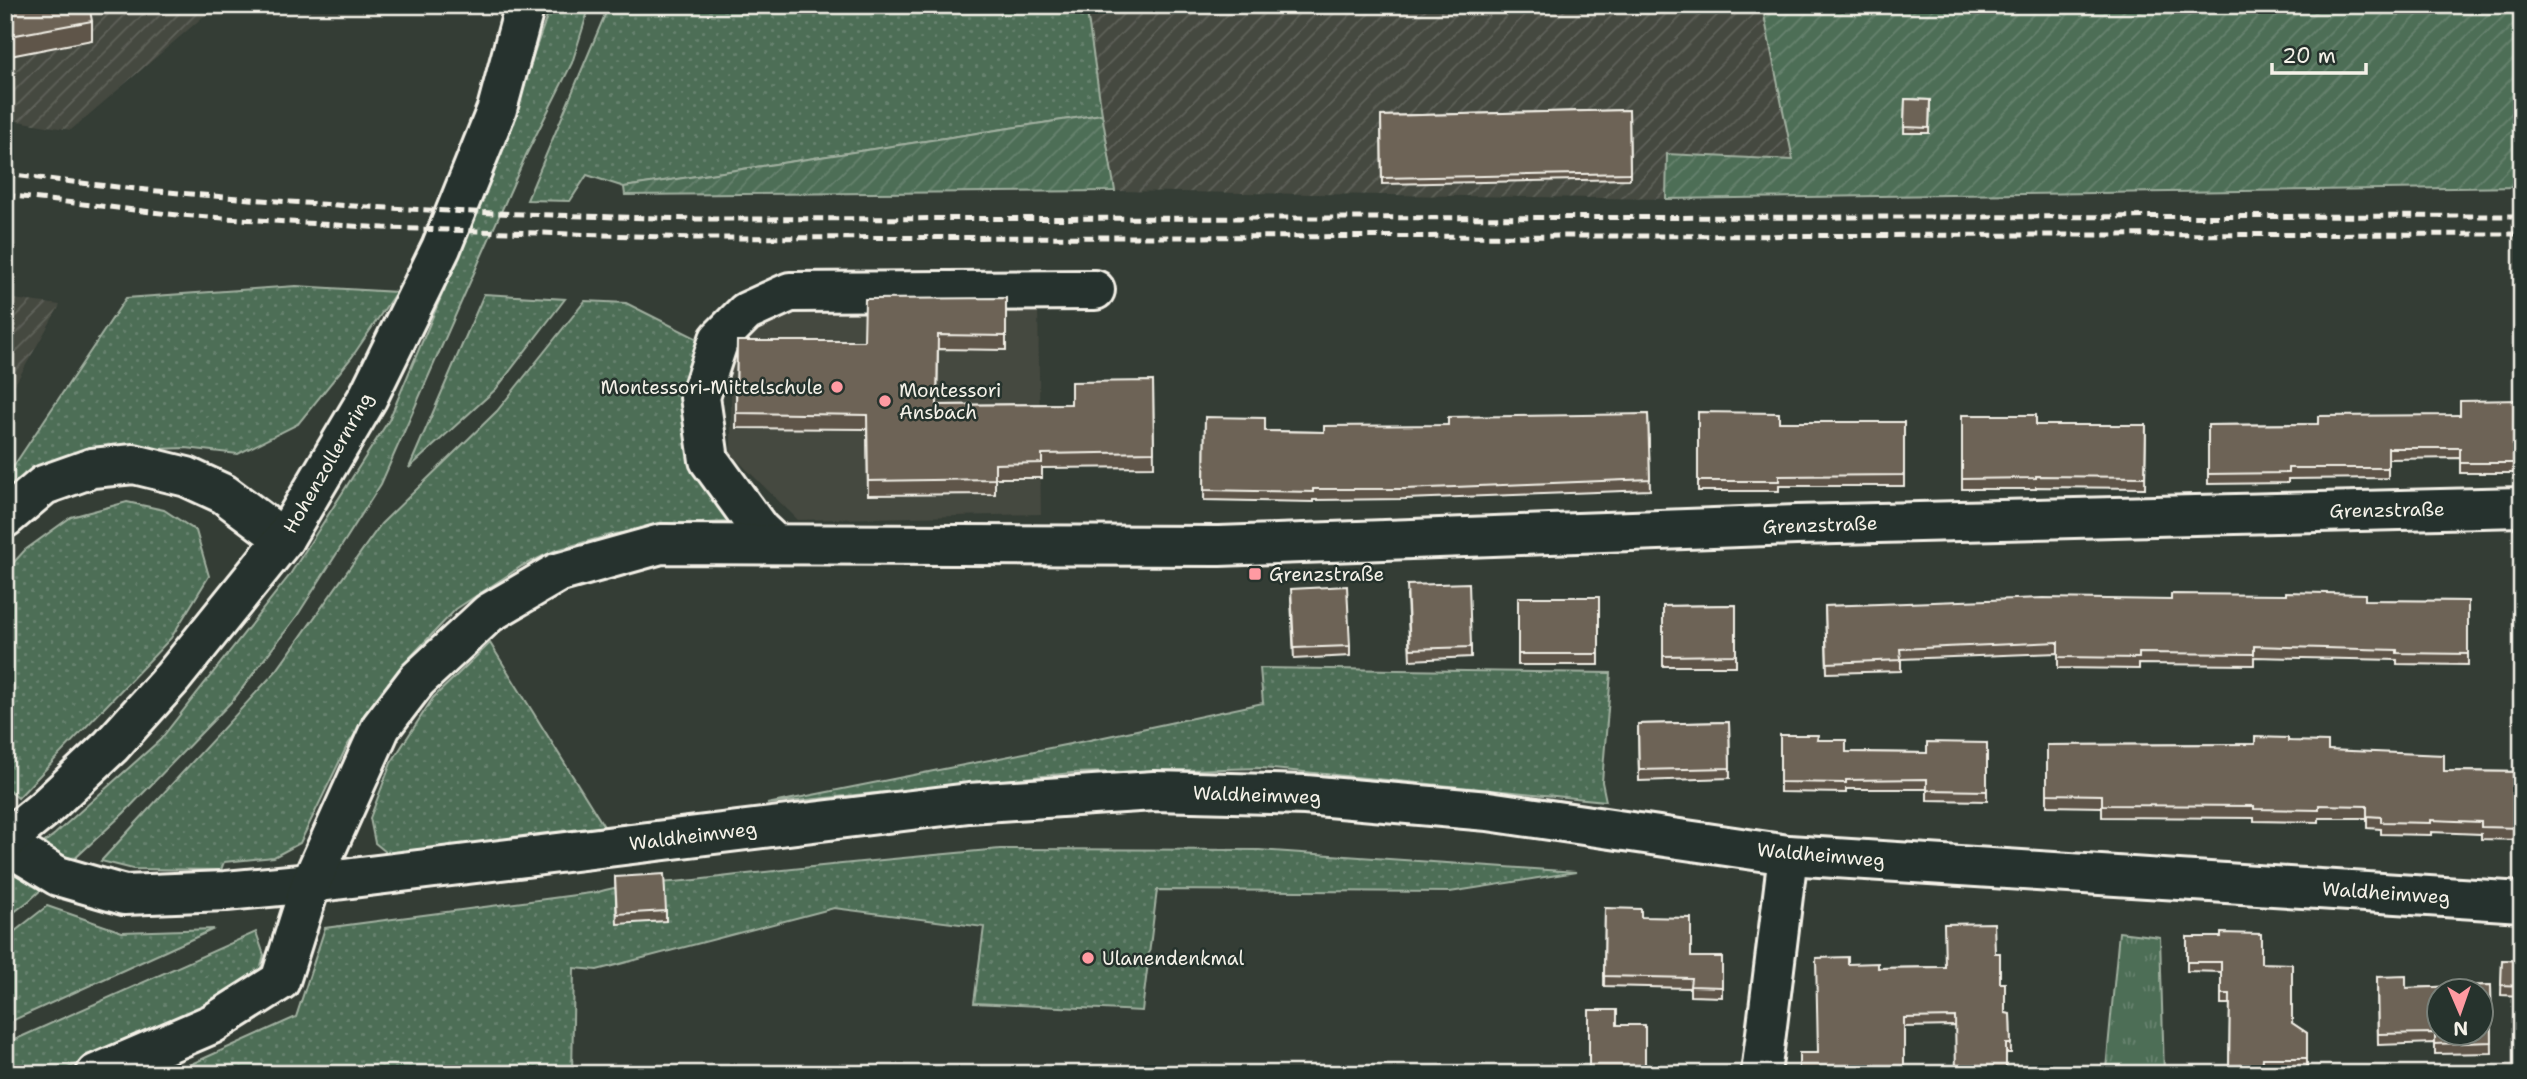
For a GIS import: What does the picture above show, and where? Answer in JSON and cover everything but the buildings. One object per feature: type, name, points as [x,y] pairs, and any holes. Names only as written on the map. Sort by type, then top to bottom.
[{"type":"street","name":"Hohenzollernring","points":[[5,843],[111,746],[173,677],[284,539],[368,397],[441,248],[497,109],[525,5]]},
{"type":"street","points":[[775,544],[759,529],[709,460],[700,397],[719,339],[746,312],[790,292],[1095,290]]},
{"type":"street","points":[[5,518],[44,485],[92,468],[134,464],[187,477],[224,494],[284,539]]},
{"type":"street","name":"Grenzstraße","points":[[96,1074],[212,1024],[280,981],[311,883],[381,726],[417,680],[489,613],[557,573],[661,544],[1219,547],[1796,525],[2522,507]]},
{"type":"street","name":"Waldheimweg","points":[[5,843],[58,876],[124,895],[226,891],[969,803],[1154,791],[1305,795],[1488,811],[1788,855],[2522,902]]},
{"type":"street","points":[[1761,1074],[1788,855]]},
{"type":"shaded area","points":[[5,5],[217,5],[71,130],[5,119]]},
{"type":"shaded area","points":[[1086,5],[1762,5],[1793,160],[1667,154],[1666,199],[1115,191]]},
{"type":"shaded area","points":[[5,298],[60,305],[5,402]]},
{"type":"shaded area","name":"Montessori Ansbach","points":[[787,301],[1038,303],[1041,514],[798,520],[731,454],[731,347]]},
{"type":"green space","points":[[551,5],[590,5],[572,63],[526,155],[381,484],[297,616],[234,699],[124,813],[30,900],[5,919],[5,873],[55,834],[160,740],[289,576],[389,420],[482,200]]},
{"type":"green space","points":[[609,5],[1086,5],[1102,114],[624,187],[587,175],[570,201],[527,200]]},
{"type":"green space","points":[[1762,5],[2522,5],[2522,187],[1666,199],[1667,154],[1793,160]]},
{"type":"green space","points":[[1102,114],[1115,191],[625,195],[624,187]]},
{"type":"green space","points":[[296,286],[396,292],[352,357],[298,424],[238,454],[186,448],[96,451],[5,499],[5,479],[126,298]]},
{"type":"green space","points":[[484,294],[565,299],[496,389],[409,468]]},
{"type":"green space","points":[[585,301],[626,303],[704,342],[692,441],[728,522],[686,524],[614,534],[556,550],[522,566],[456,609],[400,668],[347,746],[300,843],[274,857],[224,862],[221,870],[133,869],[101,861],[277,670],[381,524],[497,411]]},
{"type":"green space","points":[[127,502],[164,510],[196,531],[209,576],[171,638],[18,798],[5,786],[5,572],[25,550],[71,517]]},
{"type":"green space","points":[[490,643],[608,833],[392,857],[375,843],[370,818],[391,763],[433,698]]},
{"type":"green space","points":[[1260,668],[1611,673],[1602,782],[1606,801],[1262,768],[1072,773],[767,804],[1263,703]]},
{"type":"green space","points":[[1000,849],[1259,850],[1576,872],[1450,892],[1157,890],[1142,1011],[974,1003],[984,927],[834,908],[597,970],[574,968],[572,1074],[169,1074],[296,1017],[325,928],[636,885]]},
{"type":"green space","points":[[47,906],[122,932],[214,929],[5,1024],[5,939]]},
{"type":"green space","points":[[256,932],[264,955],[258,979],[228,1000],[54,1074],[5,1074],[5,1044]]},
{"type":"green space","points":[[2119,932],[2160,937],[2164,1073],[2106,1069]]},
{"type":"railway","points":[[5,174],[158,191],[309,203],[696,219],[2522,216]]},
{"type":"railway","points":[[5,195],[178,215],[384,228],[696,238],[2522,234]]},
{"type":"place","name":"Montessori-Mittelschule","points":[[837,387]]},
{"type":"place","name":"Montessori Ansbach","points":[[885,401]]},
{"type":"place","name":"Grenzstraße","points":[[1255,574]]},
{"type":"place","name":"Ulanendenkmal","points":[[1088,958]]}]
